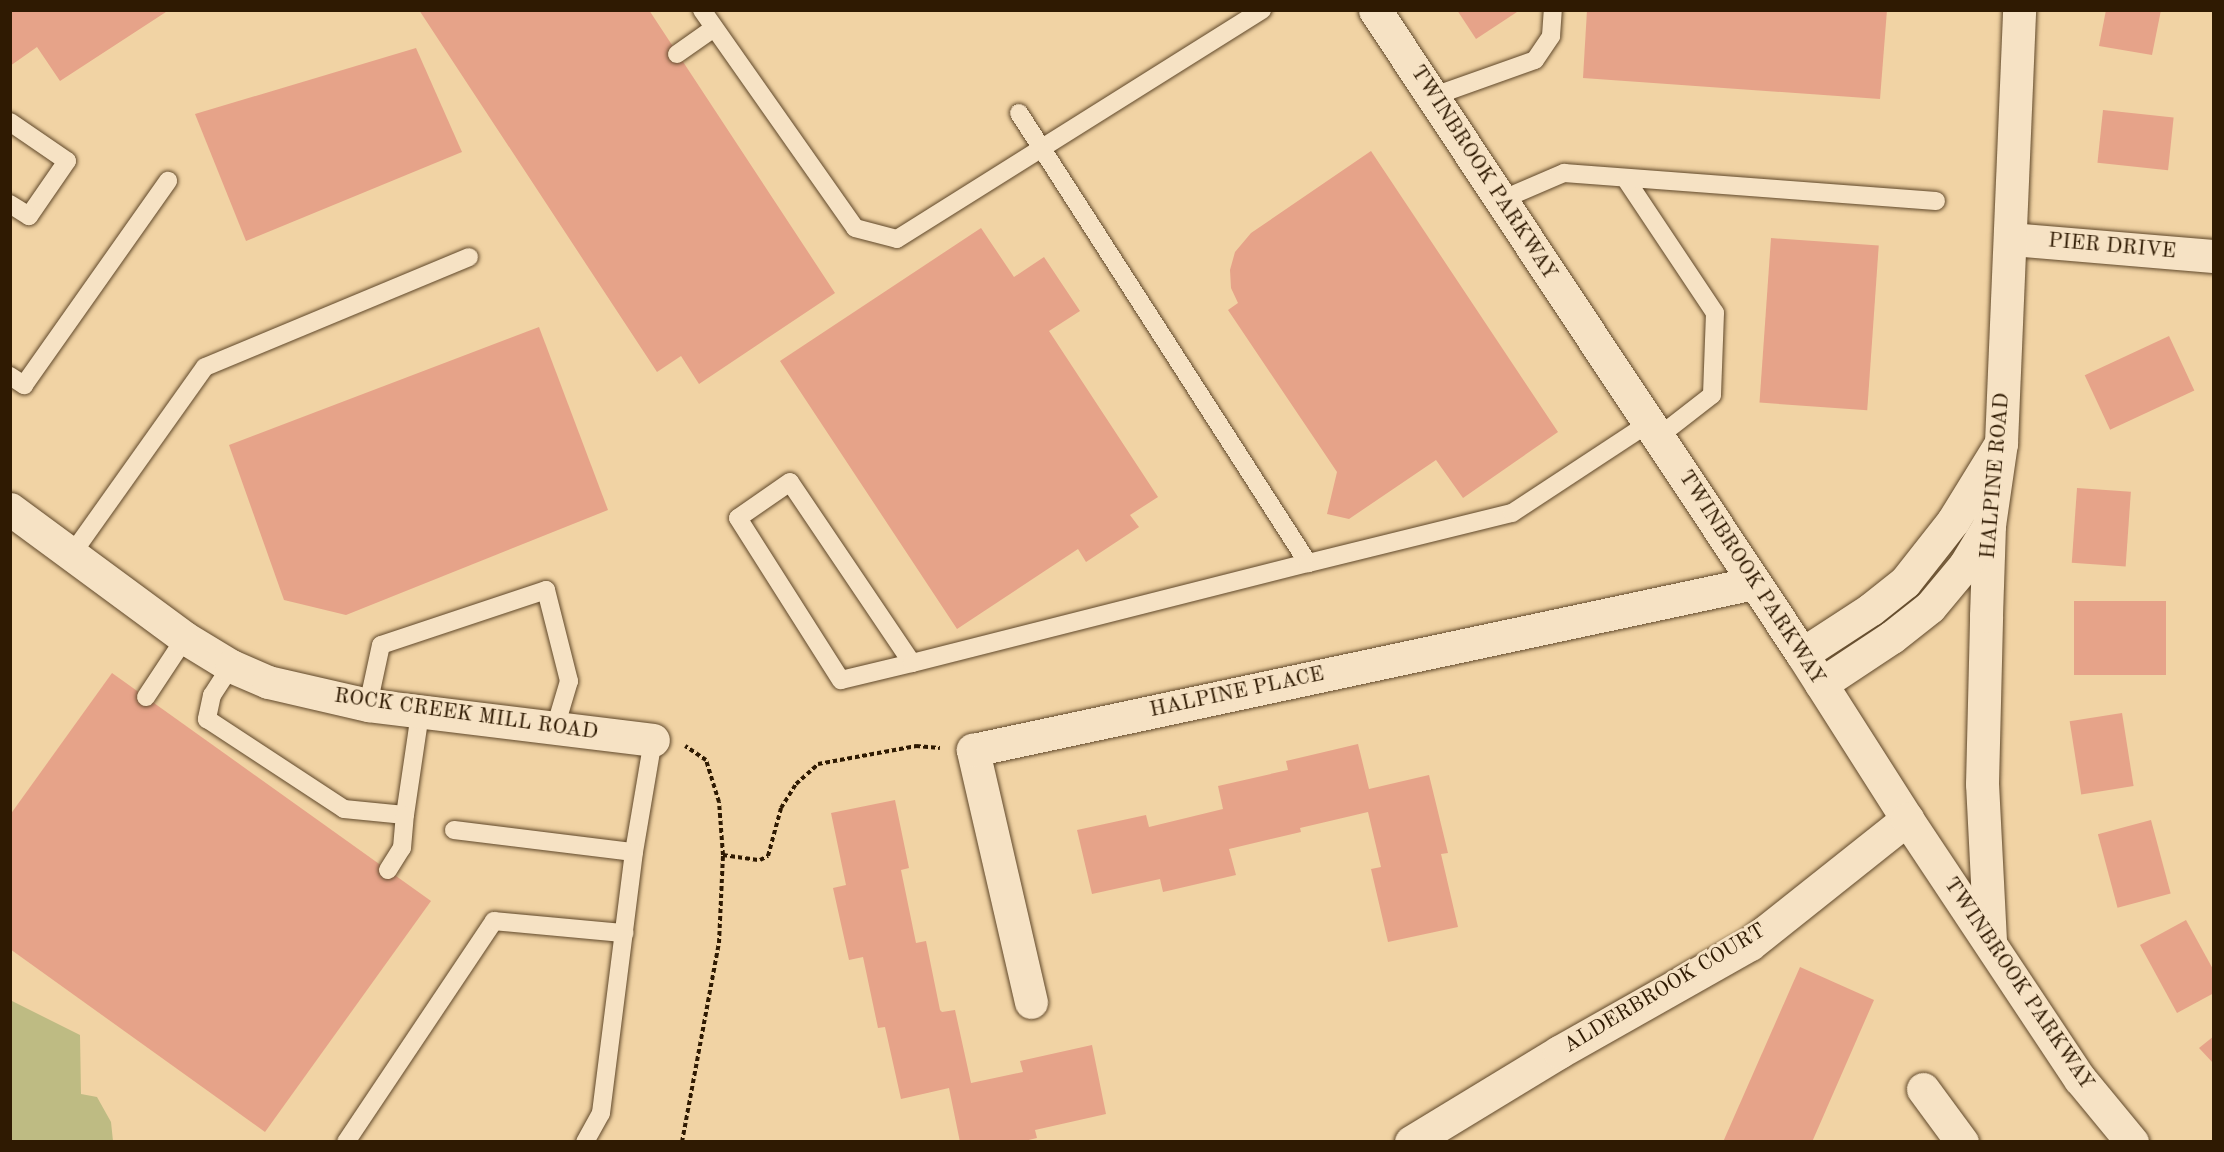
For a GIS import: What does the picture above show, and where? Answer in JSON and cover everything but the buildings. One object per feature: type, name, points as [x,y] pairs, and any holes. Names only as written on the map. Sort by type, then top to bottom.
[{"type":"street","name":"TWINBROOK PARKWAY","points":[[1375,10],[1802,654],[1907,819],[2080,1079],[2132,1142]]},
{"type":"street","name":"HALPINE ROAD","points":[[1990,941],[1982,784],[1989,525],[2001,443],[2019,10]]},
{"type":"street","name":"PIER DRIVE","points":[[2011,239],[2214,256]]},
{"type":"street","points":[[1802,654],[1871,609],[1905,582],[1953,521],[2001,443]]},
{"type":"street","name":"ROCK CREEK MILL ROAD","points":[[10,509],[185,638],[231,666],[268,682],[368,705],[420,713],[653,740]]},
{"type":"street","points":[[1821,684],[1892,637],[1929,607],[1965,564],[1989,525]]},
{"type":"street","name":"HALPINE PLACE","points":[[973,750],[1754,583]]},
{"type":"street","points":[[973,750],[1031,1002]]},
{"type":"street","name":"ALDERBROOK COURT","points":[[1411,1142],[1559,1052],[1750,944],[1907,819]]},
{"type":"street","points":[[1923,1089],[1962,1142]]},
{"type":"lane","points":[[702,10],[855,228],[897,239],[1262,10]]},
{"type":"lane","points":[[1434,96],[1535,60],[1551,36],[1553,10]]},
{"type":"lane","points":[[677,54],[714,28]]},
{"type":"lane","points":[[1019,113],[1308,563]]},
{"type":"lane","points":[[10,122],[67,161],[28,216],[10,204]]},
{"type":"lane","points":[[1501,200],[1564,173],[1936,201]]},
{"type":"lane","points":[[912,663],[790,482],[738,518],[841,680],[912,663],[1308,563],[1512,513],[1712,395],[1715,313],[1624,178]]},
{"type":"lane","points":[[10,376],[24,385],[168,181]]},
{"type":"lane","points":[[72,554],[205,367],[469,257]]},
{"type":"lane","points":[[368,705],[381,645],[546,590],[569,681],[555,728]]},
{"type":"lane","points":[[146,697],[185,638]]},
{"type":"lane","points":[[231,666],[212,695],[207,719],[344,809],[405,815]]},
{"type":"lane","points":[[388,870],[402,848],[420,713]]},
{"type":"lane","points":[[585,1142],[601,1113],[634,852],[653,740]]},
{"type":"lane","points":[[454,830],[634,852]]},
{"type":"lane","points":[[346,1142],[494,921],[624,933]]},
{"type":"path","points":[[653,740],[678,741],[706,760],[719,802],[723,855],[719,943],[682,1142]]},
{"type":"path","points":[[723,855],[760,860],[768,856],[781,808],[796,784],[818,764],[916,746],[973,750]]},
{"type":"shaded area","points":[[10,1000],[80,1035],[81,1094],[97,1097],[111,1122],[113,1141],[11,1141]]}]
